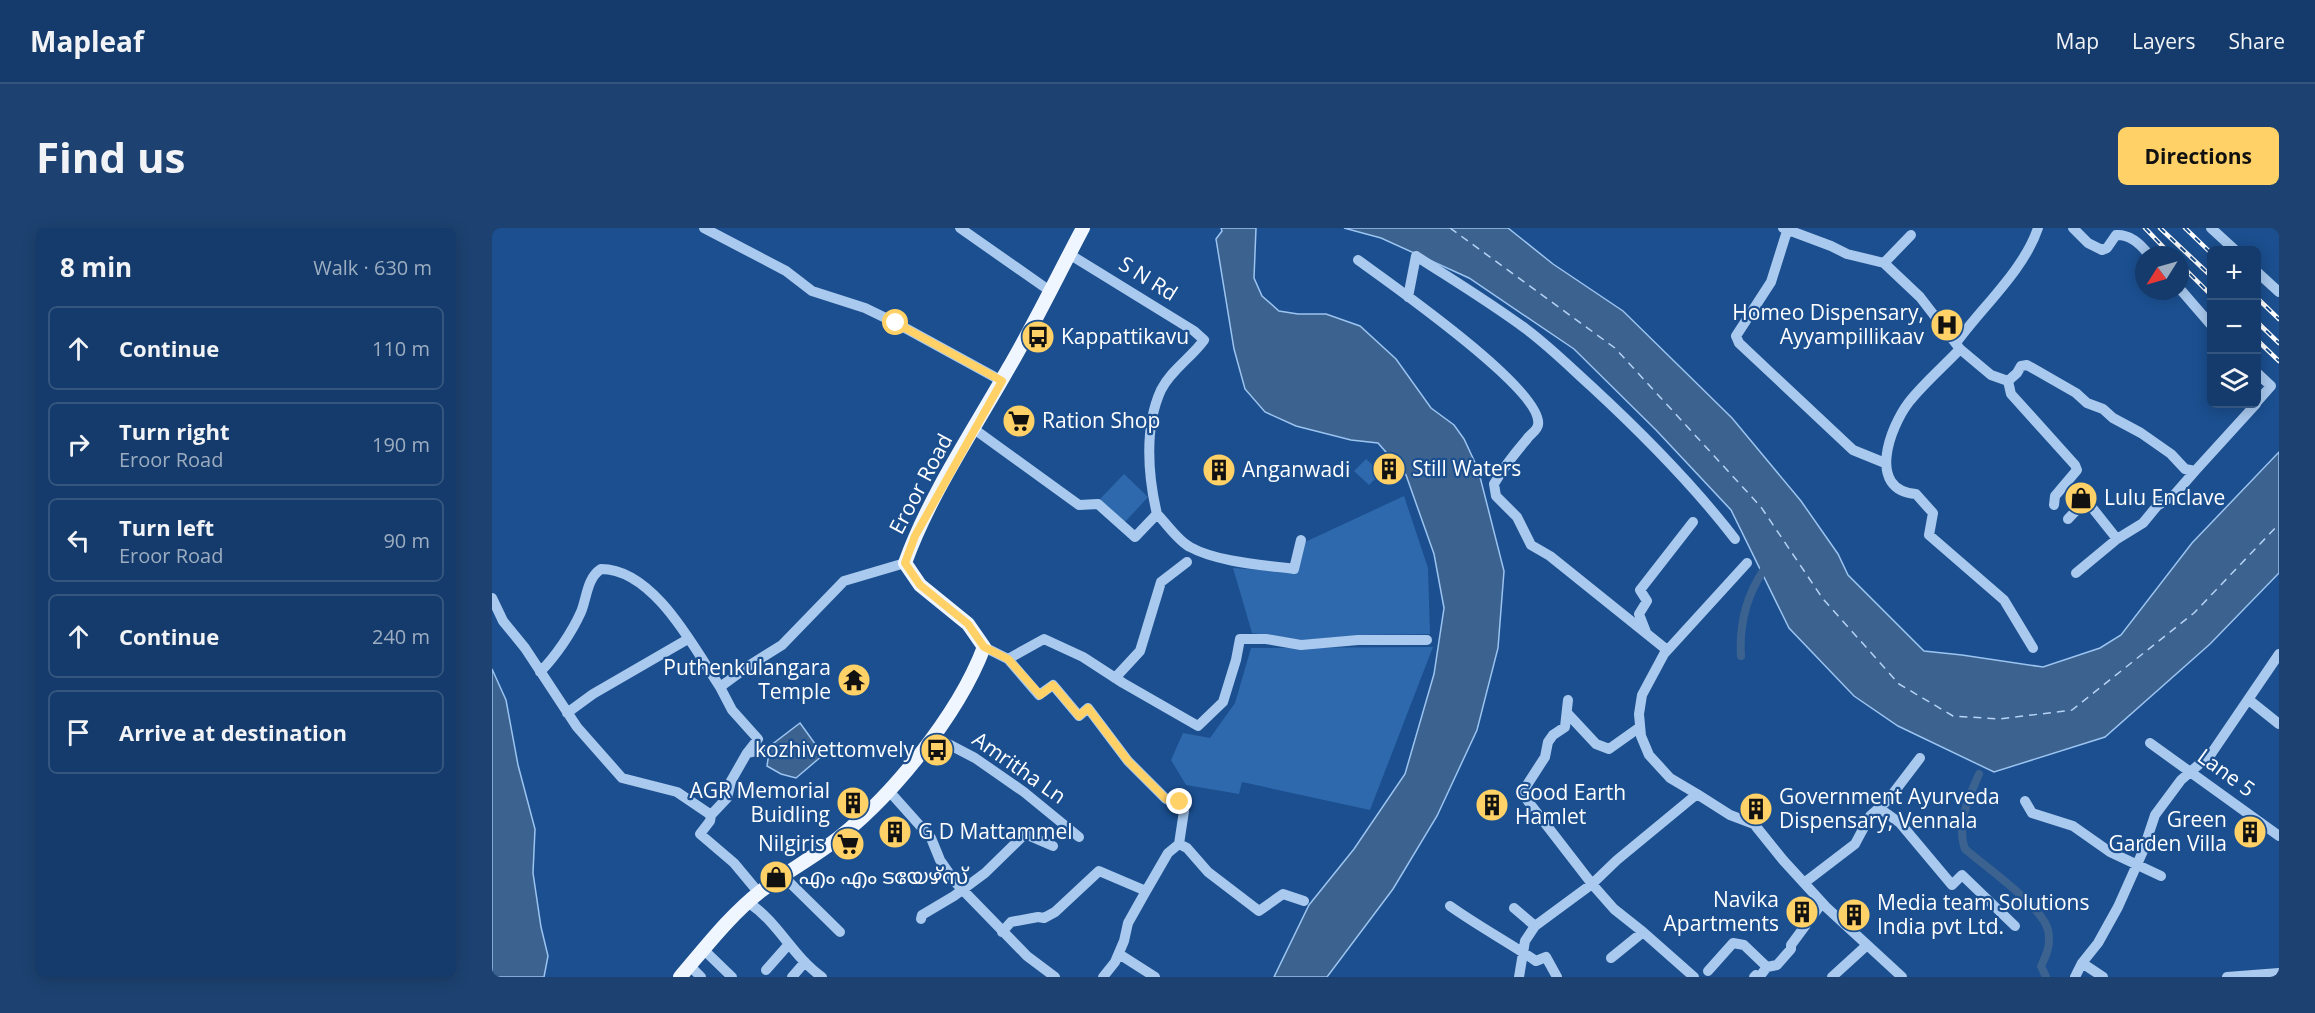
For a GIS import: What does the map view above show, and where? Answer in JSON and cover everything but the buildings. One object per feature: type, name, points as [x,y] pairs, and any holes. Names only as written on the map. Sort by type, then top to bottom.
[{"type":"main road","name":"Eroor Road","points":[[984,647],[968,624],[920,585],[905,563],[915,536],[1002,381],[1083,228]]},
{"type":"main road","points":[[680,977],[754,898],[830,844],[889,790],[958,702],[984,647]]},
{"type":"street","points":[[704,228],[786,271],[812,291],[865,308],[1002,381]]},
{"type":"street","points":[[960,228],[1050,291]]},
{"type":"street","points":[[2033,648],[2004,600],[1929,535],[1934,513],[1916,494],[1904,493],[1887,477],[1885,463],[1894,428],[1909,402],[1958,346],[2031,246],[2038,228]]},
{"type":"street","points":[[2073,228],[2088,243],[2102,250],[2107,248],[2116,235],[2129,236],[2140,246]]},
{"type":"street","points":[[2211,228],[2231,246]]},
{"type":"street","points":[[1885,463],[1853,450],[1739,343],[1736,336],[1771,282],[1786,229],[1847,254],[1884,263],[1920,297],[1958,346],[1991,375],[2008,381]]},
{"type":"street","points":[[1884,263],[1911,235]]},
{"type":"street","name":"S N Rd","points":[[1069,254],[1194,331],[1204,340],[1178,367],[1162,389],[1156,408],[1151,429],[1150,472],[1157,514]]},
{"type":"street","points":[[1408,297],[1416,256],[1490,303],[1527,330],[1561,357],[1656,448],[1713,510],[1735,539]]},
{"type":"street","points":[[1358,260],[1467,340],[1526,398],[1538,414],[1538,427],[1527,438],[1494,484],[1496,496],[1517,517],[1531,545],[1550,556],[1667,650]]},
{"type":"street","points":[[2261,276],[2279,292]]},
{"type":"street","points":[[2189,300],[2207,321]]},
{"type":"street","points":[[2008,381],[2017,373],[2020,366],[2027,365],[2076,393],[2087,403],[2103,409],[2113,418],[2141,433],[2171,454],[2185,469],[2195,471]]},
{"type":"street","points":[[2261,377],[2275,390],[2261,400]]},
{"type":"street","points":[[2008,381],[2011,394],[2077,470],[2055,496],[2054,505]]},
{"type":"street","points":[[2076,573],[2117,539],[2143,523],[2157,506],[2174,495],[2252,408]]},
{"type":"street","points":[[974,429],[1079,504],[1098,504],[1107,510],[1135,537],[1157,514],[1189,547],[1224,558],[1294,569],[1301,540]]},
{"type":"street","points":[[2068,519],[2086,500],[2117,539]]},
{"type":"street","points":[[1646,632],[1639,614],[1647,601],[1640,590],[1693,522]]},
{"type":"street","points":[[1115,678],[1140,651],[1161,582],[1187,562]]},
{"type":"street","points":[[720,687],[782,645],[844,581],[905,563]]},
{"type":"street","points":[[1747,563],[1667,650],[1642,695],[1639,714],[1641,736],[1653,759],[1670,778],[1730,815],[1754,824],[1822,903],[1902,977]]},
{"type":"street","points":[[540,672],[549,663],[569,632],[580,613],[592,578],[601,569],[609,569],[632,578],[653,594],[676,620],[720,687],[732,710],[758,739],[751,745],[731,781],[727,798],[711,814],[710,821],[700,834],[734,863],[762,913],[805,963],[822,977]]},
{"type":"street","points":[[492,598],[503,621],[567,713],[591,745],[622,778],[677,792],[711,814]]},
{"type":"street","points":[[567,713],[593,694],[688,639]]},
{"type":"street","points":[[1008,659],[1044,639],[1083,657],[1198,726],[1222,702],[1236,660],[1240,639],[1266,639],[1301,645],[1358,640],[1427,640]]},
{"type":"street","points":[[984,647],[1008,659],[1040,695],[1053,685],[1079,716],[1088,708],[1128,761],[1166,799],[1180,802],[1184,811],[1179,844],[1168,853],[1146,891],[1128,923],[1119,954],[1103,977]]},
{"type":"street","points":[[2075,977],[2082,963],[2098,943],[2137,864],[2155,815],[2181,780],[2211,754],[2279,654]]},
{"type":"street","points":[[1568,700],[1565,727],[1553,735],[1548,742],[1545,757],[1525,788],[1524,796],[1614,909],[1694,977]]},
{"type":"street","points":[[2248,700],[2279,724]]},
{"type":"street","points":[[1568,714],[1596,744],[1609,749],[1640,727]]},
{"type":"street","name":"Amritha Ln","points":[[931,738],[975,758],[1024,792],[1080,837]]},
{"type":"street","name":"Lane 5","points":[[2150,743],[2279,836]]},
{"type":"street","points":[[747,753],[761,750]]},
{"type":"street","points":[[1804,883],[1855,844],[1870,816],[1888,800],[1920,758]]},
{"type":"street","points":[[889,790],[931,838],[940,860],[961,889],[1027,956],[1055,977]]},
{"type":"street","points":[[1519,977],[1525,941],[1535,926],[1592,884],[1617,860],[1697,794]]},
{"type":"street","points":[[2025,801],[2032,813],[2073,826],[2110,852],[2161,876]]},
{"type":"street","points":[[1879,808],[1900,823],[1952,885],[1962,875],[2015,926]]},
{"type":"street","points":[[921,919],[922,915],[954,896],[985,873],[1026,834],[1053,846]]},
{"type":"street","points":[[1179,844],[1187,848],[1208,872],[1259,911],[1283,894],[1304,901]]},
{"type":"street","points":[[1002,932],[1011,922],[1044,918],[1055,912],[1099,871],[1146,891]]},
{"type":"street","points":[[783,876],[840,932]]},
{"type":"street","points":[[1756,976],[1760,976],[1767,967],[1777,965],[1791,949],[1791,945],[1822,903]]},
{"type":"street","points":[[1450,906],[1487,933],[1523,951],[1536,961],[1546,957],[1557,977]]},
{"type":"street","points":[[1514,908],[1535,926]]},
{"type":"street","points":[[1611,958],[1643,932]]},
{"type":"street","points":[[1708,971],[1733,943],[1744,945],[1767,967]]},
{"type":"street","points":[[766,970],[789,944]]},
{"type":"street","points":[[1832,977],[1866,946]]},
{"type":"street","points":[[704,950],[732,977]]},
{"type":"street","points":[[1119,954],[1155,977]]},
{"type":"street","points":[[792,977],[805,963]]},
{"type":"street","points":[[2082,963],[2103,977]]},
{"type":"street","points":[[690,966],[701,977]]},
{"type":"street","points":[[2227,977],[2279,973]]},
{"type":"shaded area","points":[[1221,228],[1256,228],[1254,278],[1262,296],[1279,311],[1326,314],[1360,326],[1396,359],[1431,408],[1454,425],[1464,439],[1478,469],[1504,571],[1498,648],[1477,730],[1437,816],[1393,889],[1327,977],[1274,977],[1309,905],[1354,849],[1405,774],[1434,674],[1444,608],[1434,554],[1406,475],[1378,443],[1351,440],[1296,426],[1265,412],[1245,389],[1234,349],[1216,239],[1222,231]]},
{"type":"shaded area","points":[[1344,228],[1508,228],[1553,264],[1623,311],[1732,418],[1801,501],[1838,554],[1848,575],[1924,651],[2043,667],[2100,648],[2121,635],[2192,543],[2279,452],[2279,573],[2210,644],[2105,737],[1994,772],[1898,726],[1854,696],[1789,628],[1731,510],[1656,430],[1574,349],[1469,278],[1381,238]]},
{"type":"shaded area","points":[[1366,459],[1381,473],[1369,485],[1354,471]]},
{"type":"shaded area","points":[[1124,474],[1148,497],[1125,522],[1100,499]]},
{"type":"shaded area","points":[[1404,496],[1428,568],[1430,634],[1362,635],[1302,640],[1252,633],[1233,568],[1297,572],[1305,542]]},
{"type":"shaded area","points":[[1433,647],[1370,810],[1242,782],[1239,794],[1186,785],[1171,760],[1183,733],[1210,738],[1235,703],[1251,648]]},
{"type":"shaded area","points":[[492,669],[506,700],[518,765],[535,829],[533,873],[548,956],[544,977],[492,977]]},
{"type":"shaded area","points":[[800,723],[823,755],[796,778],[781,774],[767,766],[770,746]]},
{"type":"waterway","points":[[1741,656],[1741,633],[1745,612],[1752,591],[1763,571]]},
{"type":"waterway","points":[[1979,774],[1963,820],[1965,849],[2025,899],[2044,920],[2048,930],[2049,944],[2041,966],[2046,977]]},
{"type":"ferry route","points":[[1450,228],[1615,348],[1761,507],[1823,599],[1899,684],[1953,716],[2000,719],[2072,710],[2194,613],[2279,524]]},
{"type":"railway","points":[[2145,228],[2162,246]]},
{"type":"railway","points":[[2160,228],[2207,272]]},
{"type":"railway","points":[[2185,228],[2207,249]]},
{"type":"railway","points":[[2189,273],[2207,291]]},
{"type":"railway","points":[[2259,300],[2279,319]]},
{"type":"railway","points":[[2261,326],[2279,343]]},
{"type":"railway","points":[[2261,344],[2279,361]]},
{"type":"place","name":"Homeo Dispensary, Ayyampillikaav","points":[[1947,325]]},
{"type":"place","name":"Kappattikavu","points":[[1038,337]]},
{"type":"place","name":"Ration Shop","points":[[1019,421]]},
{"type":"place","name":"Still Waters","points":[[1389,469]]},
{"type":"place","name":"Anganwadi","points":[[1219,470]]},
{"type":"place","name":"Lulu Enclave","points":[[2081,498]]},
{"type":"place","name":"Puthenkulangara Temple","points":[[854,680]]},
{"type":"place","name":"kozhivettomvely","points":[[937,750]]},
{"type":"place","name":"AGR Memorial Buidling","points":[[853,803]]},
{"type":"place","name":"Good Earth Hamlet","points":[[1492,805]]},
{"type":"place","name":"Government Ayurveda Dispensary, Vennala","points":[[1756,809]]},
{"type":"place","name":"G D Mattammel","points":[[895,832]]},
{"type":"place","name":"Green Garden Villa","points":[[2250,832]]},
{"type":"place","name":"Nilgiris","points":[[848,844]]},
{"type":"place","name":"എം എം ടയേഴ്‌സ്","points":[[776,877]]},
{"type":"place","name":"Navika Apartments","points":[[1802,912]]},
{"type":"place","name":"Media team Solutions India pvt Ltd.","points":[[1854,915]]},
{"type":"route","points":[[896,323],[1002,381],[915,536],[905,563],[910,573],[920,585],[968,624],[984,647],[1008,659],[1040,695],[1053,685],[1079,716],[1088,708],[1128,761],[1166,799],[1180,802]]}]
